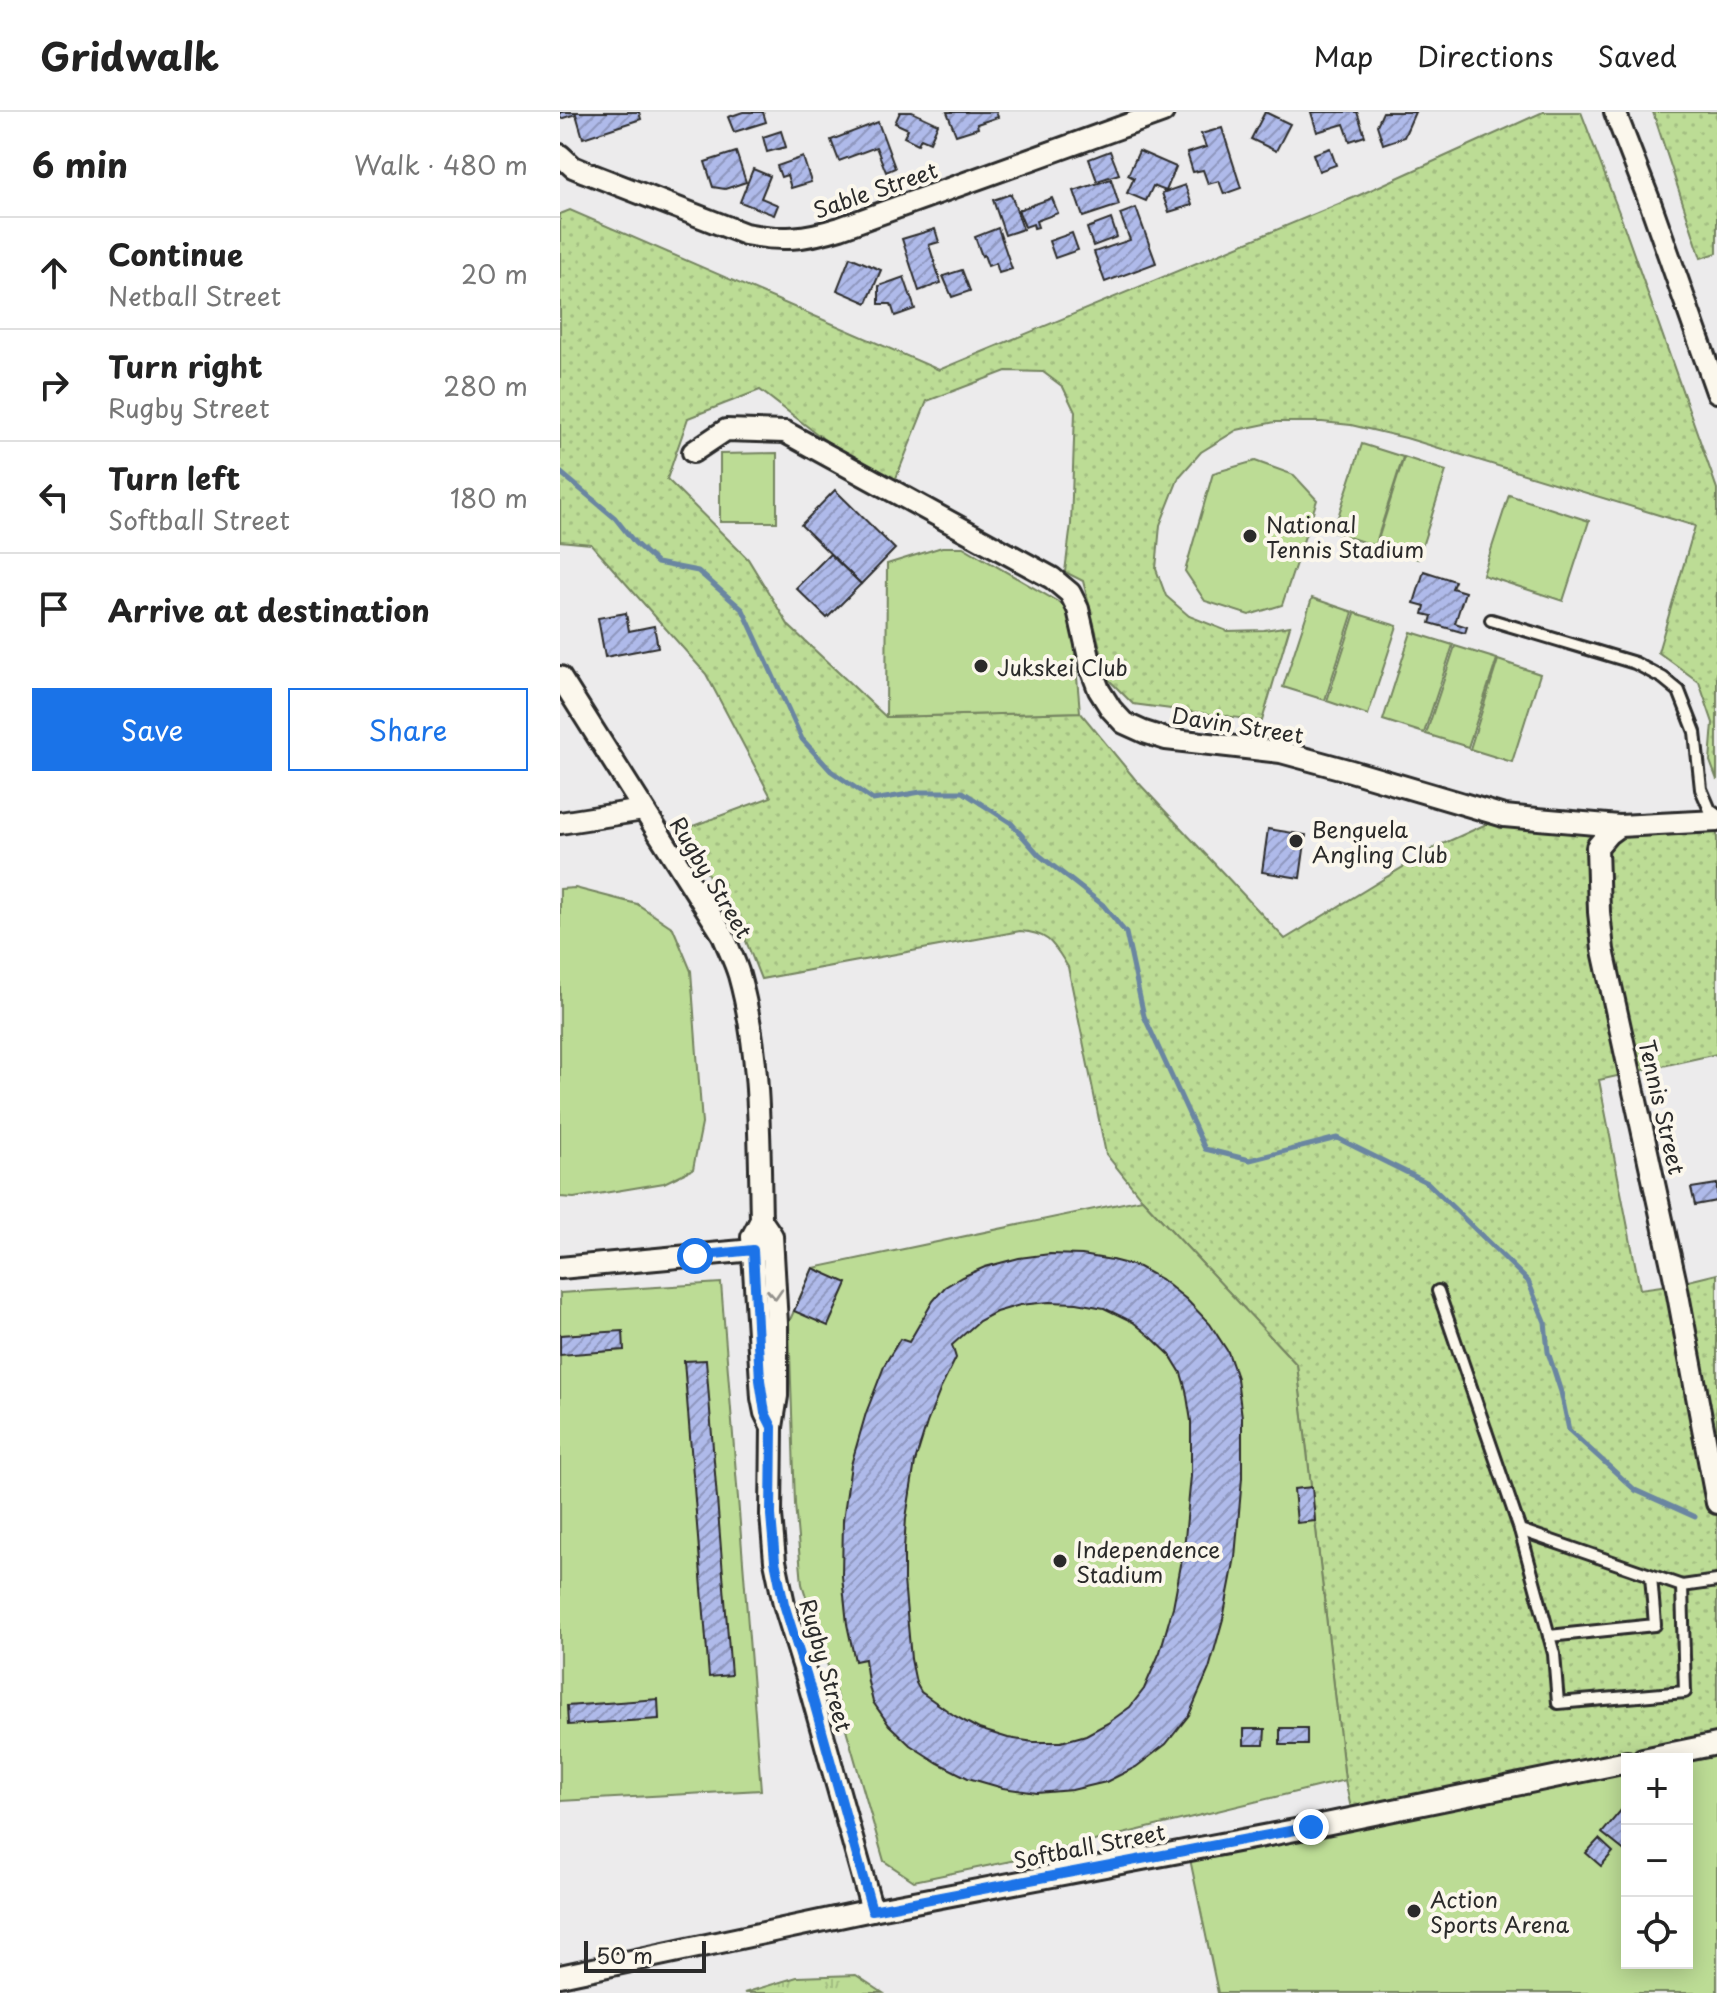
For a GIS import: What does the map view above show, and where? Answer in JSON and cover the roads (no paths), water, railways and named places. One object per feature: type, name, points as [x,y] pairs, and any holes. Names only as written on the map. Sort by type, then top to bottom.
[{"type":"street","name":"Sable Street","points":[[560,155],[573,167],[745,234],[772,239],[790,238],[840,228],[1163,112]]},
{"type":"street","points":[[1615,112],[1717,392]]},
{"type":"street","name":"Davin Street","points":[[693,452],[726,430],[785,432],[1052,578],[1070,593],[1078,609],[1099,690],[1124,723],[1144,732],[1166,739],[1281,752],[1504,816],[1619,826]]},
{"type":"street","name":"Rugby Street","points":[[560,677],[723,935],[738,971],[750,1026],[757,1093],[762,1238],[777,1339],[771,1515],[775,1561],[784,1604],[872,1910]]},
{"type":"street","points":[[560,823],[643,810]]},
{"type":"street","points":[[1619,826],[1717,818]]},
{"type":"street","name":"Tennis Street","points":[[1619,826],[1597,847],[1603,950],[1655,1182],[1717,1503]]},
{"type":"street","points":[[560,1256],[762,1238]]},
{"type":"street","points":[[560,1268],[762,1238]]},
{"type":"street","points":[[1673,1753],[1717,1744]]},
{"type":"street","name":"Softball Street","points":[[560,1976],[872,1910],[1311,1827],[1621,1763]]},
{"type":"lane","points":[[1491,620],[1635,663],[1679,691],[1695,732],[1701,789],[1717,818]]},
{"type":"lane","points":[[1438,1291],[1520,1530],[1554,1654],[1558,1703],[1685,1692],[1682,1586]]},
{"type":"lane","points":[[1520,1530],[1682,1586],[1717,1581]]},
{"type":"lane","points":[[1549,1636],[1655,1625],[1651,1576]]},
{"type":"waterway","points":[[560,472],[615,518],[635,543],[657,563],[698,571],[743,610],[802,739],[831,771],[873,800],[921,792],[963,792],[1011,823],[1039,855],[1103,905],[1126,933],[1144,1016],[1205,1149],[1250,1160],[1337,1138],[1428,1183],[1528,1281],[1545,1322],[1548,1352],[1569,1430],[1635,1490],[1695,1517]]},
{"type":"place","name":"National Tennis Stadium","points":[[1250,536]]},
{"type":"place","name":"Jukskei Club","points":[[981,666]]},
{"type":"place","name":"Benguela Angling Club","points":[[1296,841]]},
{"type":"place","name":"Independence Stadium","points":[[1060,1561]]},
{"type":"place","name":"Action Sports Arena","points":[[1414,1911]]}]
